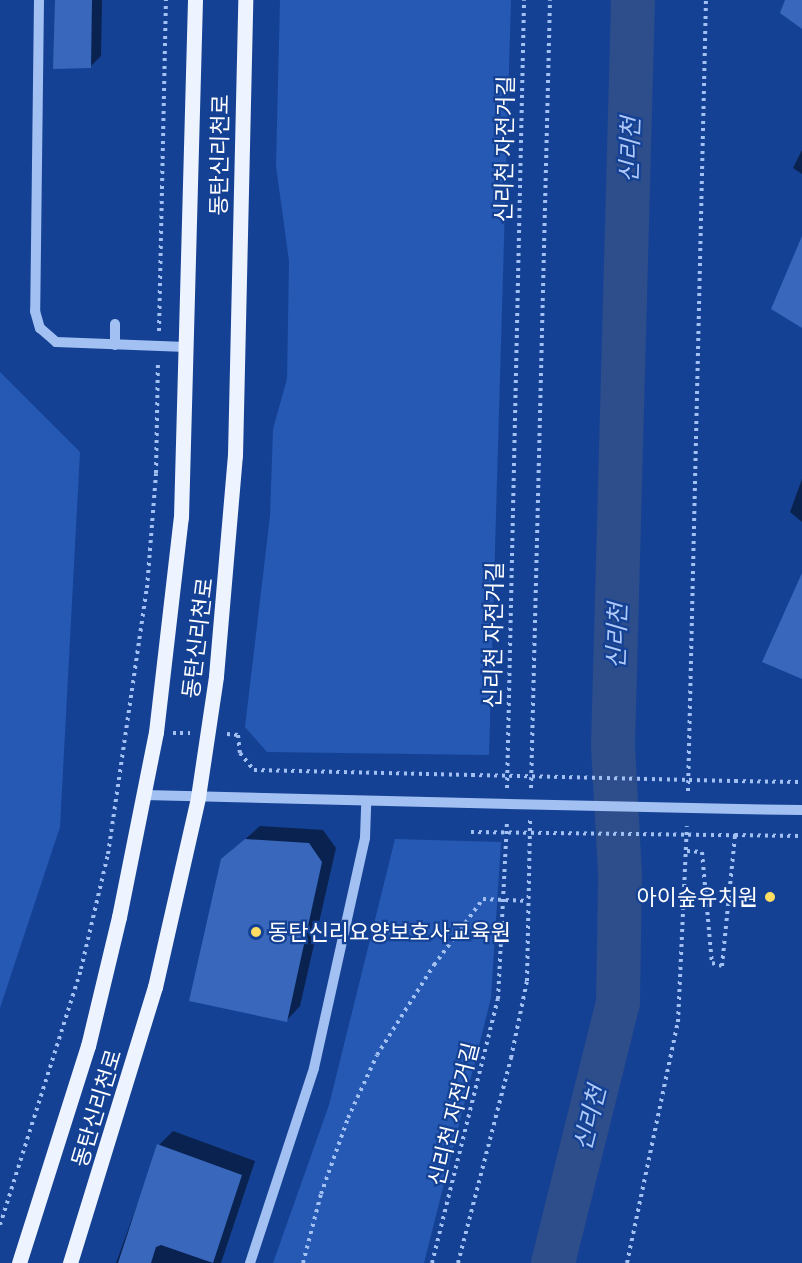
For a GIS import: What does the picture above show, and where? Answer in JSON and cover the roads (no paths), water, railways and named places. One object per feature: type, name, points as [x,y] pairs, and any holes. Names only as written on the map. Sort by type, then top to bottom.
[{"type":"main road","name":"동탄신리천로","points":[[19,1263],[88,1046],[145,795],[156,732],[181,517],[195,0]]},
{"type":"main road","name":"동탄신리천로","points":[[70,1263],[155,987],[198,797],[208,734],[229,550],[236,455],[245,0]]},
{"type":"street","points":[[39,0],[35,311],[40,328],[57,342],[186,347]]},
{"type":"street","points":[[115,345],[116,324]]},
{"type":"street","points":[[145,795],[802,810]]},
{"type":"street","points":[[250,1263],[314,1068],[365,838],[366,801]]},
{"type":"waterway","name":"신리천","points":[[553,1263],[618,1003],[620,875],[613,745],[633,0]]},
{"type":"place","name":"아이숲유치원","points":[[770,897]]},
{"type":"place","name":"동탄신리요양보호사교육원","points":[[256,932]]}]
